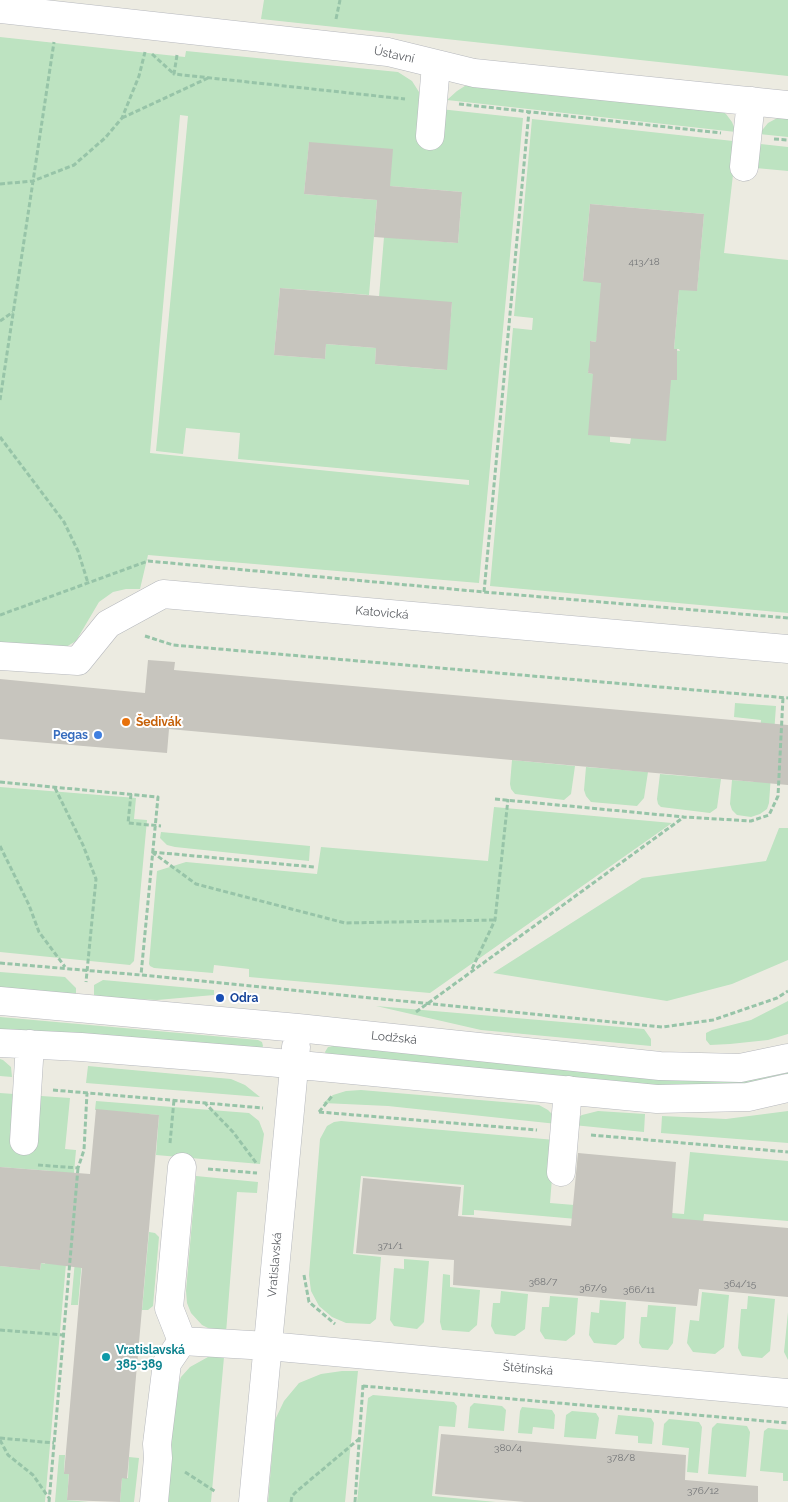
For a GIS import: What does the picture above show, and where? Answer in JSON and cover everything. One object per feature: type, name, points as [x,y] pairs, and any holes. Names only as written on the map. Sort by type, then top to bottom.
[{"type":"street","name":"Ústavní","points":[[0,8],[58,18],[388,52],[474,73],[788,105]]},
{"type":"street","points":[[430,136],[436,65]]},
{"type":"street","points":[[744,167],[751,101]]},
{"type":"street","name":"Katovická","points":[[0,656],[78,661],[108,624],[164,594],[788,649]]},
{"type":"street","name":"Lodžská","points":[[0,1001],[298,1028],[660,1066],[740,1068],[788,1058]]},
{"type":"street","name":"Vratislavská","points":[[253,1502],[298,1028]]},
{"type":"street","points":[[0,1043],[294,1064],[658,1099],[748,1097],[788,1088]]},
{"type":"street","points":[[27,1153],[27,1087],[30,1044]]},
{"type":"street","points":[[561,1172],[568,1090]]},
{"type":"street","points":[[154,1502],[158,1458],[157,1444],[167,1363],[182,1341],[169,1308],[186,1162]]},
{"type":"street","name":"Štětínská","points":[[182,1341],[268,1346],[788,1393]]},
{"type":"path","points":[[335,27],[340,0]]},
{"type":"path","points":[[0,400],[58,18]]},
{"type":"path","points":[[137,48],[146,49],[174,74],[788,140]]},
{"type":"path","points":[[0,184],[33,181],[74,165],[105,138],[122,118],[139,76],[146,49]]},
{"type":"path","points":[[169,52],[177,53],[174,74]]},
{"type":"path","points":[[122,118],[208,78]]},
{"type":"path","points":[[530,112],[484,592],[788,618]]},
{"type":"path","points":[[0,321],[14,312]]},
{"type":"path","points":[[0,437],[64,522],[78,551],[88,583]]},
{"type":"path","points":[[173,645],[788,698]]},
{"type":"path","points":[[495,798],[684,817],[751,821],[769,815],[778,796],[783,697]]},
{"type":"path","points":[[0,782],[158,797],[141,975]]},
{"type":"path","points":[[54,787],[96,879],[87,970]]},
{"type":"path","points":[[131,794],[128,823],[161,826]]},
{"type":"path","points":[[472,970],[494,920],[508,799]]},
{"type":"path","points":[[426,1003],[684,817]]},
{"type":"path","points":[[0,846],[40,932],[65,968]]},
{"type":"path","points":[[152,852],[314,867]]},
{"type":"path","points":[[152,852],[196,884],[345,922],[494,920]]},
{"type":"path","points":[[0,963],[141,975],[663,1027],[713,1020],[777,998],[788,991]]},
{"type":"path","points":[[27,1087],[290,1110]]},
{"type":"path","points":[[50,1500],[78,1168],[84,1150],[87,1093]]},
{"type":"path","points":[[174,1100],[186,1162],[265,1174]]},
{"type":"path","points":[[204,1102],[233,1132],[260,1167]]},
{"type":"path","points":[[318,1120],[319,1112],[788,1152]]},
{"type":"path","points":[[27,1153],[78,1168]]},
{"type":"path","points":[[303,1272],[309,1302],[337,1325]]},
{"type":"path","points":[[0,1330],[64,1335]]},
{"type":"path","points":[[355,1502],[364,1378]]},
{"type":"path","points":[[363,1386],[788,1423]]},
{"type":"path","points":[[291,1502],[292,1496],[297,1491],[360,1438]]},
{"type":"path","points":[[0,1439],[54,1443]]},
{"type":"path","points":[[0,1439],[8,1455],[32,1475],[50,1500]]},
{"type":"green space","points":[[264,0],[788,0],[788,76],[261,19]]},
{"type":"green space","points":[[0,37],[185,57],[186,51],[398,72],[412,81],[419,92],[424,109],[523,118],[479,583],[148,555],[140,589],[126,589],[113,592],[99,602],[76,641],[61,650],[0,648]],"holes":[[[180,115],[188,116],[156,451],[183,454],[186,428],[240,433],[238,459],[469,480],[469,485],[150,453]],[[309,143],[390,186],[462,192],[458,243],[384,237],[379,297],[452,303],[446,370],[375,364],[376,348],[326,344],[325,359],[274,355],[280,288],[369,295],[377,200],[304,194]]]},
{"type":"green space","points":[[468,84],[716,107],[726,114],[736,132],[447,100]]},
{"type":"green space","points":[[788,115],[788,137],[759,134],[768,123],[781,116]]},
{"type":"green space","points":[[532,119],[788,147],[788,171],[734,166],[724,253],[788,260],[788,613],[490,586],[513,328],[532,330],[533,318],[514,316]],"holes":[[[590,204],[704,214],[697,290],[679,290],[674,349],[679,349],[680,351],[673,350],[677,380],[671,380],[631,438],[630,444],[610,442],[593,374],[588,373],[588,371],[594,372],[591,341],[596,342],[607,283],[583,280]]]},
{"type":"green space","points":[[735,703],[776,706],[769,803],[767,809],[751,817],[737,815],[732,810],[730,804],[732,780],[756,782],[761,720],[734,717]]},
{"type":"green space","points":[[512,760],[575,766],[571,794],[564,800],[515,794],[510,784]]},
{"type":"green space","points":[[586,767],[648,772],[644,798],[637,806],[591,802],[584,790]]},
{"type":"green space","points":[[660,774],[721,779],[717,808],[710,813],[661,807],[657,799]]},
{"type":"green space","points":[[0,787],[136,798],[134,819],[147,820],[134,961],[130,965],[0,952]]},
{"type":"green space","points":[[494,807],[672,823],[430,993],[249,977],[249,969],[214,965],[213,973],[154,968],[149,964],[157,871],[186,862],[317,874],[321,847],[488,861]]},
{"type":"green space","points":[[779,828],[788,828],[788,960],[732,984],[667,1001],[493,973],[642,878],[766,861]]},
{"type":"green space","points":[[161,832],[310,846],[309,861],[175,847],[167,845],[160,838]]},
{"type":"green space","points":[[0,972],[65,977],[76,988],[76,995],[0,987]]},
{"type":"green space","points":[[103,980],[214,990],[214,995],[157,1000],[94,997],[94,985]]},
{"type":"green space","points":[[788,1001],[788,1034],[768,1040],[730,1044],[710,1045],[706,1040],[706,1033],[712,1030],[751,1020]]},
{"type":"green space","points":[[376,1006],[644,1029],[651,1039],[651,1046],[481,1030]]},
{"type":"green space","points":[[0,1017],[258,1040],[262,1042],[263,1046],[261,1051],[257,1052],[0,1029]]},
{"type":"green space","points":[[328,1047],[634,1073],[788,1070],[788,1081],[740,1088],[665,1087],[327,1057],[325,1052]]},
{"type":"green space","points":[[0,1059],[11,1067],[12,1077],[0,1076]]},
{"type":"green space","points":[[88,1066],[231,1079],[245,1085],[260,1097],[86,1083]]},
{"type":"green space","points":[[361,1090],[539,1105],[555,1117],[557,1124],[388,1106],[323,1103],[333,1095],[346,1091]]},
{"type":"green space","points":[[0,1093],[14,1094],[11,1145],[25,1146],[27,1095],[70,1098],[65,1149],[76,1150],[45,1502],[0,1502],[0,1266],[40,1270],[41,1263],[45,1264],[52,1171],[0,1167]]},
{"type":"green space","points":[[96,1101],[249,1113],[259,1121],[264,1134],[260,1164],[156,1155],[159,1115],[95,1110]]},
{"type":"green space","points":[[598,1111],[645,1114],[644,1132],[573,1125],[577,1118],[582,1115]]},
{"type":"green space","points":[[788,1111],[788,1143],[661,1133],[662,1116],[726,1119]]},
{"type":"green space","points":[[341,1121],[555,1140],[550,1203],[684,1214],[690,1152],[788,1161],[788,1221],[704,1214],[702,1230],[474,1210],[474,1215],[462,1215],[464,1185],[361,1176],[353,1254],[381,1257],[376,1319],[370,1324],[346,1323],[332,1317],[319,1306],[311,1291],[309,1275],[320,1139],[327,1126]]},
{"type":"green space","points":[[196,1176],[258,1182],[257,1193],[237,1192],[226,1333],[214,1331],[202,1325],[191,1313],[187,1303],[186,1291]]},
{"type":"green space","points":[[78,1227],[85,1228],[78,1305],[71,1305]]},
{"type":"green space","points":[[149,1232],[155,1233],[159,1237],[153,1306],[148,1310],[142,1310]]},
{"type":"green space","points":[[404,1259],[429,1261],[424,1322],[417,1329],[394,1326],[390,1320],[394,1268],[404,1269]]},
{"type":"green space","points":[[443,1274],[450,1275],[450,1287],[480,1290],[477,1325],[469,1332],[442,1330],[440,1322]]},
{"type":"green space","points":[[501,1291],[528,1294],[525,1329],[515,1336],[495,1334],[491,1326],[493,1303],[500,1303]]},
{"type":"green space","points":[[702,1292],[729,1295],[724,1347],[715,1354],[693,1352],[687,1343],[690,1320],[699,1321]]},
{"type":"green space","points":[[550,1296],[578,1298],[575,1334],[566,1341],[545,1339],[540,1331],[542,1307],[549,1307]]},
{"type":"green space","points":[[748,1296],[775,1299],[770,1351],[762,1358],[742,1356],[738,1348],[741,1309],[747,1309]]},
{"type":"green space","points":[[600,1300],[626,1302],[624,1338],[616,1345],[594,1343],[589,1335],[591,1312],[599,1313]]},
{"type":"green space","points":[[648,1305],[676,1307],[673,1343],[668,1350],[642,1348],[639,1343],[641,1317],[647,1317]]},
{"type":"green space","points":[[788,1312],[788,1360],[784,1352]]},
{"type":"green space","points":[[208,1357],[224,1357],[211,1502],[166,1502],[176,1391],[181,1377],[190,1367]]},
{"type":"green space","points":[[358,1371],[345,1502],[268,1502],[275,1420],[284,1401],[299,1383],[321,1374]]},
{"type":"green space","points":[[373,1395],[454,1402],[457,1406],[455,1427],[439,1426],[432,1496],[496,1502],[357,1502],[368,1398]]},
{"type":"green space","points":[[474,1403],[502,1406],[506,1410],[504,1431],[468,1428],[470,1407]]},
{"type":"green space","points":[[522,1407],[552,1410],[555,1415],[554,1429],[533,1427],[532,1434],[518,1433]]},
{"type":"green space","points":[[572,1411],[596,1413],[599,1418],[596,1439],[564,1437],[566,1415]]},
{"type":"green space","points":[[618,1415],[651,1418],[654,1423],[652,1444],[638,1443],[638,1436],[615,1434]]},
{"type":"green space","points":[[669,1419],[699,1422],[702,1427],[698,1473],[687,1472],[689,1448],[662,1445],[664,1424]]},
{"type":"green space","points":[[717,1423],[747,1426],[750,1432],[746,1477],[708,1474],[712,1428]]},
{"type":"green space","points":[[768,1428],[788,1430],[788,1481],[783,1481],[783,1473],[760,1471],[764,1431]]},
{"type":"green space","points":[[59,1455],[65,1455],[64,1472],[69,1473],[67,1500],[89,1502],[55,1502]]},
{"type":"green space","points":[[129,1457],[139,1458],[134,1502],[120,1502],[122,1478],[128,1478]]},
{"type":"building","points":[[309,142],[393,149],[390,186],[462,192],[458,243],[374,237],[377,200],[304,194]]},
{"type":"building","points":[[590,204],[704,214],[697,291],[679,290],[674,349],[677,349],[677,380],[671,380],[666,441],[588,435],[593,374],[588,373],[590,341],[596,342],[601,283],[583,281]]},
{"type":"building","points":[[280,288],[452,302],[447,370],[375,364],[376,348],[326,344],[325,359],[274,355]]},
{"type":"building","points":[[148,660],[175,662],[174,670],[788,725],[788,785],[169,729],[167,753],[0,739],[0,679],[145,693]]},
{"type":"building","points":[[96,1109],[159,1115],[127,1479],[122,1478],[120,1502],[67,1500],[69,1474],[64,1474],[82,1268],[41,1263],[40,1270],[0,1266],[0,1167],[90,1174]]},
{"type":"building","points":[[578,1153],[676,1162],[672,1218],[788,1228],[788,1297],[699,1289],[697,1306],[453,1285],[454,1260],[356,1253],[363,1178],[461,1187],[458,1216],[571,1226]]},
{"type":"building","points":[[441,1434],[686,1455],[685,1480],[758,1486],[758,1502],[525,1502],[435,1494]]},
{"type":"place","name":"Šedivák","points":[[126,722]]},
{"type":"place","name":"Pegas","points":[[98,735]]},
{"type":"place","name":"Odra","points":[[220,998]]},
{"type":"place","name":"Vratislavská 385-389","points":[[106,1357]]}]
